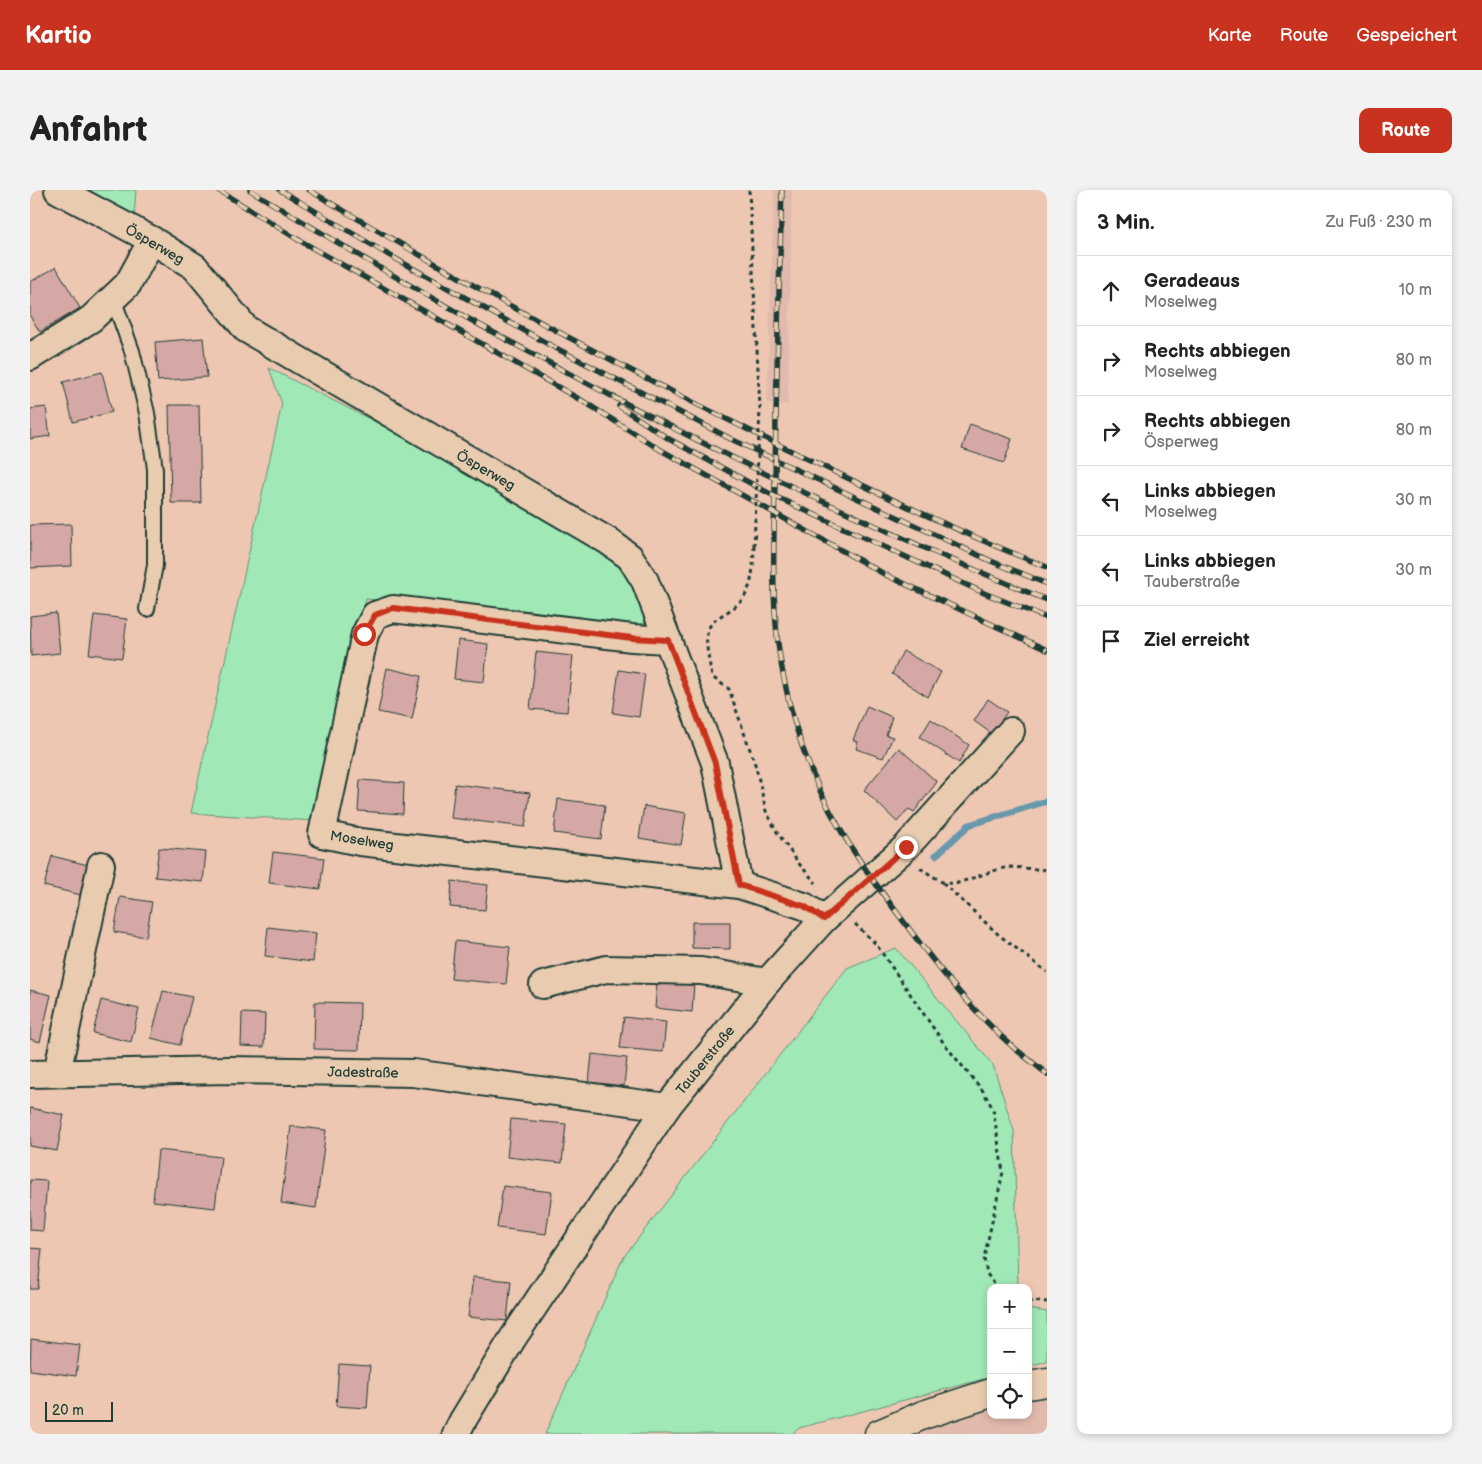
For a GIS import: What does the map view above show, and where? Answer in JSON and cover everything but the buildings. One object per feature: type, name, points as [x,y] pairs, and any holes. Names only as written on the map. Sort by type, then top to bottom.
[{"type":"street","name":"Ösperweg","points":[[58,190],[152,240],[195,267],[246,329],[600,536],[630,557],[645,581],[715,763],[739,885]]},
{"type":"street","points":[[30,356],[91,319],[128,284],[152,240]]},
{"type":"street","name":"Moselweg","points":[[668,640],[632,638],[393,608],[375,615],[364,634],[322,834],[360,842],[739,885],[831,914]]},
{"type":"street","name":"Tauberstraße","points":[[456,1434],[513,1338],[667,1107],[767,982],[831,914],[906,847],[1011,731]]},
{"type":"street","points":[[57,1073],[101,866]]},
{"type":"street","points":[[544,985],[606,969],[701,971],[767,982]]},
{"type":"street","name":"Jadestraße","points":[[30,1074],[228,1070],[413,1073],[667,1107]]},
{"type":"street","points":[[1032,1384],[1047,1382]]},
{"type":"street","points":[[879,1434],[923,1415],[987,1394]]},
{"type":"lane","points":[[113,298],[132,351],[147,413],[155,469],[156,564],[146,609]]},
{"type":"path","points":[[749,190],[760,409],[752,576],[749,588],[739,604],[712,623],[708,630],[707,638],[712,677],[729,689],[756,767],[766,811],[777,832],[831,914],[876,944],[945,1045],[983,1090],[993,1109],[1003,1172],[984,1258],[987,1274],[994,1284]]},
{"type":"path","points":[[898,853],[942,882],[998,935],[1047,972]]},
{"type":"path","points":[[942,882],[954,884],[999,869],[1011,867],[1047,870]]},
{"type":"path","points":[[1032,1301],[1047,1302]]},
{"type":"shaded area","points":[[774,190],[792,190],[788,405],[767,403]]},
{"type":"shaded area","points":[[1047,1388],[1047,1434],[887,1434],[987,1405],[987,1419],[1032,1419],[1032,1392]]},
{"type":"green space","points":[[80,190],[136,190],[134,217]]},
{"type":"green space","points":[[269,368],[403,436],[617,558],[642,601],[645,626],[366,599],[315,821],[191,813],[282,404]]},
{"type":"green space","points":[[896,948],[993,1065],[1014,1131],[1018,1284],[987,1284],[987,1378],[799,1428],[792,1434],[545,1434],[623,1258],[847,968]]},
{"type":"green space","points":[[1032,1310],[1047,1312],[1047,1361],[1032,1365]]},
{"type":"waterway","points":[[936,855],[969,825],[1047,801]]},
{"type":"railway","points":[[218,190],[297,239],[586,403],[659,449],[886,575],[1047,650]]},
{"type":"railway","points":[[250,190],[457,312],[624,403],[763,473],[904,539],[1047,600]]},
{"type":"railway","points":[[280,190],[387,254],[550,345],[731,439],[991,561],[1047,584]]},
{"type":"railway","points":[[309,190],[485,292],[664,387],[883,495],[981,540],[1047,567]]},
{"type":"railway","points":[[782,190],[774,603],[779,650],[792,714],[812,773],[830,811],[869,874],[927,952],[968,1002],[1013,1047],[1047,1074]]},
{"type":"railway","points":[[619,406],[669,439],[774,496],[984,593],[1047,618]]},
{"type":"route","points":[[364,634],[375,615],[393,608],[632,638],[668,640],[715,763],[739,885],[804,906],[824,919],[906,847]]}]
